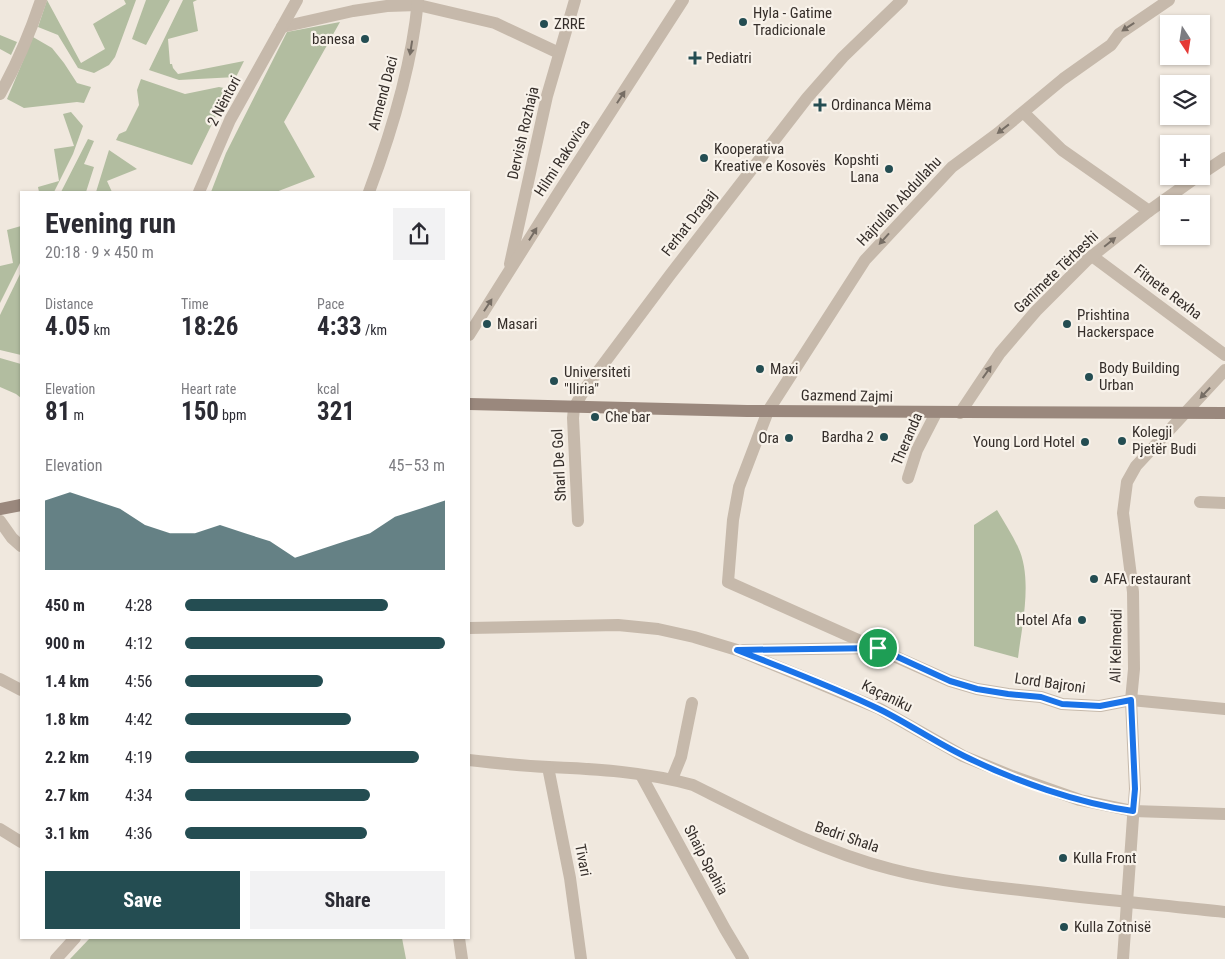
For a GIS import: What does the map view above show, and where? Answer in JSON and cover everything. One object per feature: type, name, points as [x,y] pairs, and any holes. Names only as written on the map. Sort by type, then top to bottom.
[{"type":"street","points":[[0,94],[17,64],[41,0]]},
{"type":"street","name":"2 Nëntori","points":[[199,191],[230,120],[297,0]]},
{"type":"street","name":"Dervish Rozhaja","points":[[507,275],[547,96],[575,0]]},
{"type":"street","name":"Hilmi Rakovica","points":[[470,333],[558,192],[683,0]]},
{"type":"street","name":"Ferhat Dragaj","points":[[574,408],[584,390],[670,275],[807,98],[843,57],[902,0]]},
{"type":"street","name":"Hajrullah Abdullahu","points":[[768,411],[865,260],[952,167],[1024,113],[1063,79],[1111,45],[1119,34],[1169,0]]},
{"type":"street","points":[[282,27],[353,11],[418,2],[495,23],[559,53]]},
{"type":"street","name":"Armend Daci","points":[[369,191],[385,149],[403,88],[410,57],[418,2]]},
{"type":"street","points":[[1024,113],[1062,150],[1149,211]]},
{"type":"street","points":[[1210,168],[1225,158]]},
{"type":"street","name":"Ganimete Tërbeshi","points":[[960,413],[1000,353],[1036,310],[1092,256],[1185,185]]},
{"type":"street","name":"Fitnete Rexha","points":[[1092,256],[1225,355]]},
{"type":"street","name":"Ali Kelmendi","points":[[1123,959],[1135,789],[1131,700],[1134,669],[1133,609],[1130,564],[1123,513],[1127,482],[1136,466],[1225,370]]},
{"type":"street","name":"Gazmend Zajmi","points":[[470,404],[574,408],[936,413],[1225,413]]},
{"type":"street","name":"Sharl De Gol","points":[[574,408],[578,521]]},
{"type":"street","name":"Lord Bajroni","points":[[768,411],[739,487],[733,520],[728,582],[950,681],[977,689],[1041,697],[1062,704],[1100,706],[1131,700],[1225,709]]},
{"type":"street","name":"Theranda","points":[[908,478],[917,450],[936,413]]},
{"type":"street","points":[[1200,502],[1225,503]]},
{"type":"street","points":[[0,509],[20,505]]},
{"type":"street","points":[[0,521],[12,538],[20,545]]},
{"type":"street","name":"Kaçaniku","points":[[470,628],[618,625],[658,629],[694,637],[737,650],[880,709],[963,756],[1080,800],[1133,811],[1225,814]]},
{"type":"street","name":"Lord Bajroni","points":[[737,650],[878,648]]},
{"type":"street","points":[[0,679],[20,689]]},
{"type":"street","points":[[672,780],[681,757],[692,703]]},
{"type":"street","name":"Bedri Shala","points":[[470,760],[610,770],[672,780],[693,786],[812,843],[889,869],[924,877],[1127,903],[1225,912]]},
{"type":"street","name":"Tivari","points":[[548,767],[570,878],[581,959]]},
{"type":"street","name":"Shaip Spahia","points":[[641,775],[724,929],[743,959]]},
{"type":"street","points":[[0,828],[20,841]]},
{"type":"street","points":[[56,959],[70,939]]},
{"type":"street","points":[[459,939],[462,959]]},
{"type":"green space","points":[[47,0],[81,63],[105,49],[93,24],[126,4],[124,0],[136,0],[115,57],[109,65],[94,73],[78,68],[58,35],[38,27]]},
{"type":"green space","points":[[146,0],[170,0],[146,45],[132,39]]},
{"type":"green space","points":[[183,0],[197,0],[193,2],[198,31],[168,39],[170,64],[172,64],[178,74],[244,61],[236,77],[179,80],[149,70]]},
{"type":"green space","points":[[340,22],[284,122],[315,177],[279,191],[211,191],[226,153],[287,32]]},
{"type":"green space","points":[[0,35],[17,42],[11,55],[0,49]]},
{"type":"green space","points":[[33,37],[52,48],[77,83],[91,87],[84,103],[77,102],[24,108],[7,99]]},
{"type":"green space","points":[[141,79],[185,94],[219,87],[229,89],[192,165],[116,140],[119,134],[126,131],[139,105],[137,90]]},
{"type":"green space","points":[[71,112],[83,126],[73,154],[54,191],[39,191],[38,187],[59,181],[54,149],[74,146],[63,114]]},
{"type":"green space","points":[[88,139],[94,141],[84,164],[94,167],[86,191],[62,191]]},
{"type":"green space","points":[[109,150],[137,169],[107,181],[112,191],[96,191]]},
{"type":"green space","points":[[20,226],[20,263],[0,303],[0,266],[13,263],[7,230]]},
{"type":"green space","points":[[20,274],[20,355],[0,350],[0,315]]},
{"type":"green space","points":[[0,358],[20,364],[20,397],[0,387]]},
{"type":"green space","points":[[997,510],[1018,547],[1025,573],[1024,617],[1018,658],[974,646],[974,525]]},
{"type":"green space","points":[[89,939],[402,939],[406,959],[70,959]]},
{"type":"place","name":"Hyla - Gatime Tradicionale","points":[[743,22]]},
{"type":"place","name":"ZRRE","points":[[544,24]]},
{"type":"place","name":"banesa","points":[[365,39]]},
{"type":"place","name":"Pediatri","points":[[695,58]]},
{"type":"place","name":"Ordinanca Mëma","points":[[820,105]]},
{"type":"place","name":"Kooperativa Kreative e Kosovës","points":[[704,158]]},
{"type":"place","name":"Kopshti Lana","points":[[889,169]]},
{"type":"place","name":"Masari","points":[[487,324]]},
{"type":"place","name":"Prishtina Hackerspace","points":[[1067,324]]},
{"type":"place","name":"Maxi","points":[[760,369]]},
{"type":"place","name":"Body Building Urban","points":[[1089,377]]},
{"type":"place","name":"Universiteti \"Iliria\"","points":[[554,381]]},
{"type":"place","name":"Che bar","points":[[595,417]]},
{"type":"place","name":"Bardha 2","points":[[884,437]]},
{"type":"place","name":"Ora","points":[[789,438]]},
{"type":"place","name":"Kolegji Pjetër Budi","points":[[1122,441]]},
{"type":"place","name":"Young Lord Hotel","points":[[1085,442]]},
{"type":"place","name":"AFA restaurant","points":[[1094,579]]},
{"type":"place","name":"Hotel Afa","points":[[1082,620]]},
{"type":"place","name":"Kulla Front","points":[[1063,858]]},
{"type":"place","name":"Kulla Zotnisë","points":[[1064,927]]},
{"type":"route","points":[[878,648],[950,681],[977,689],[1041,697],[1062,704],[1100,706],[1131,700],[1135,789],[1133,811],[1111,808],[1080,800],[1012,776],[963,756],[880,709],[737,650],[878,648]]}]
